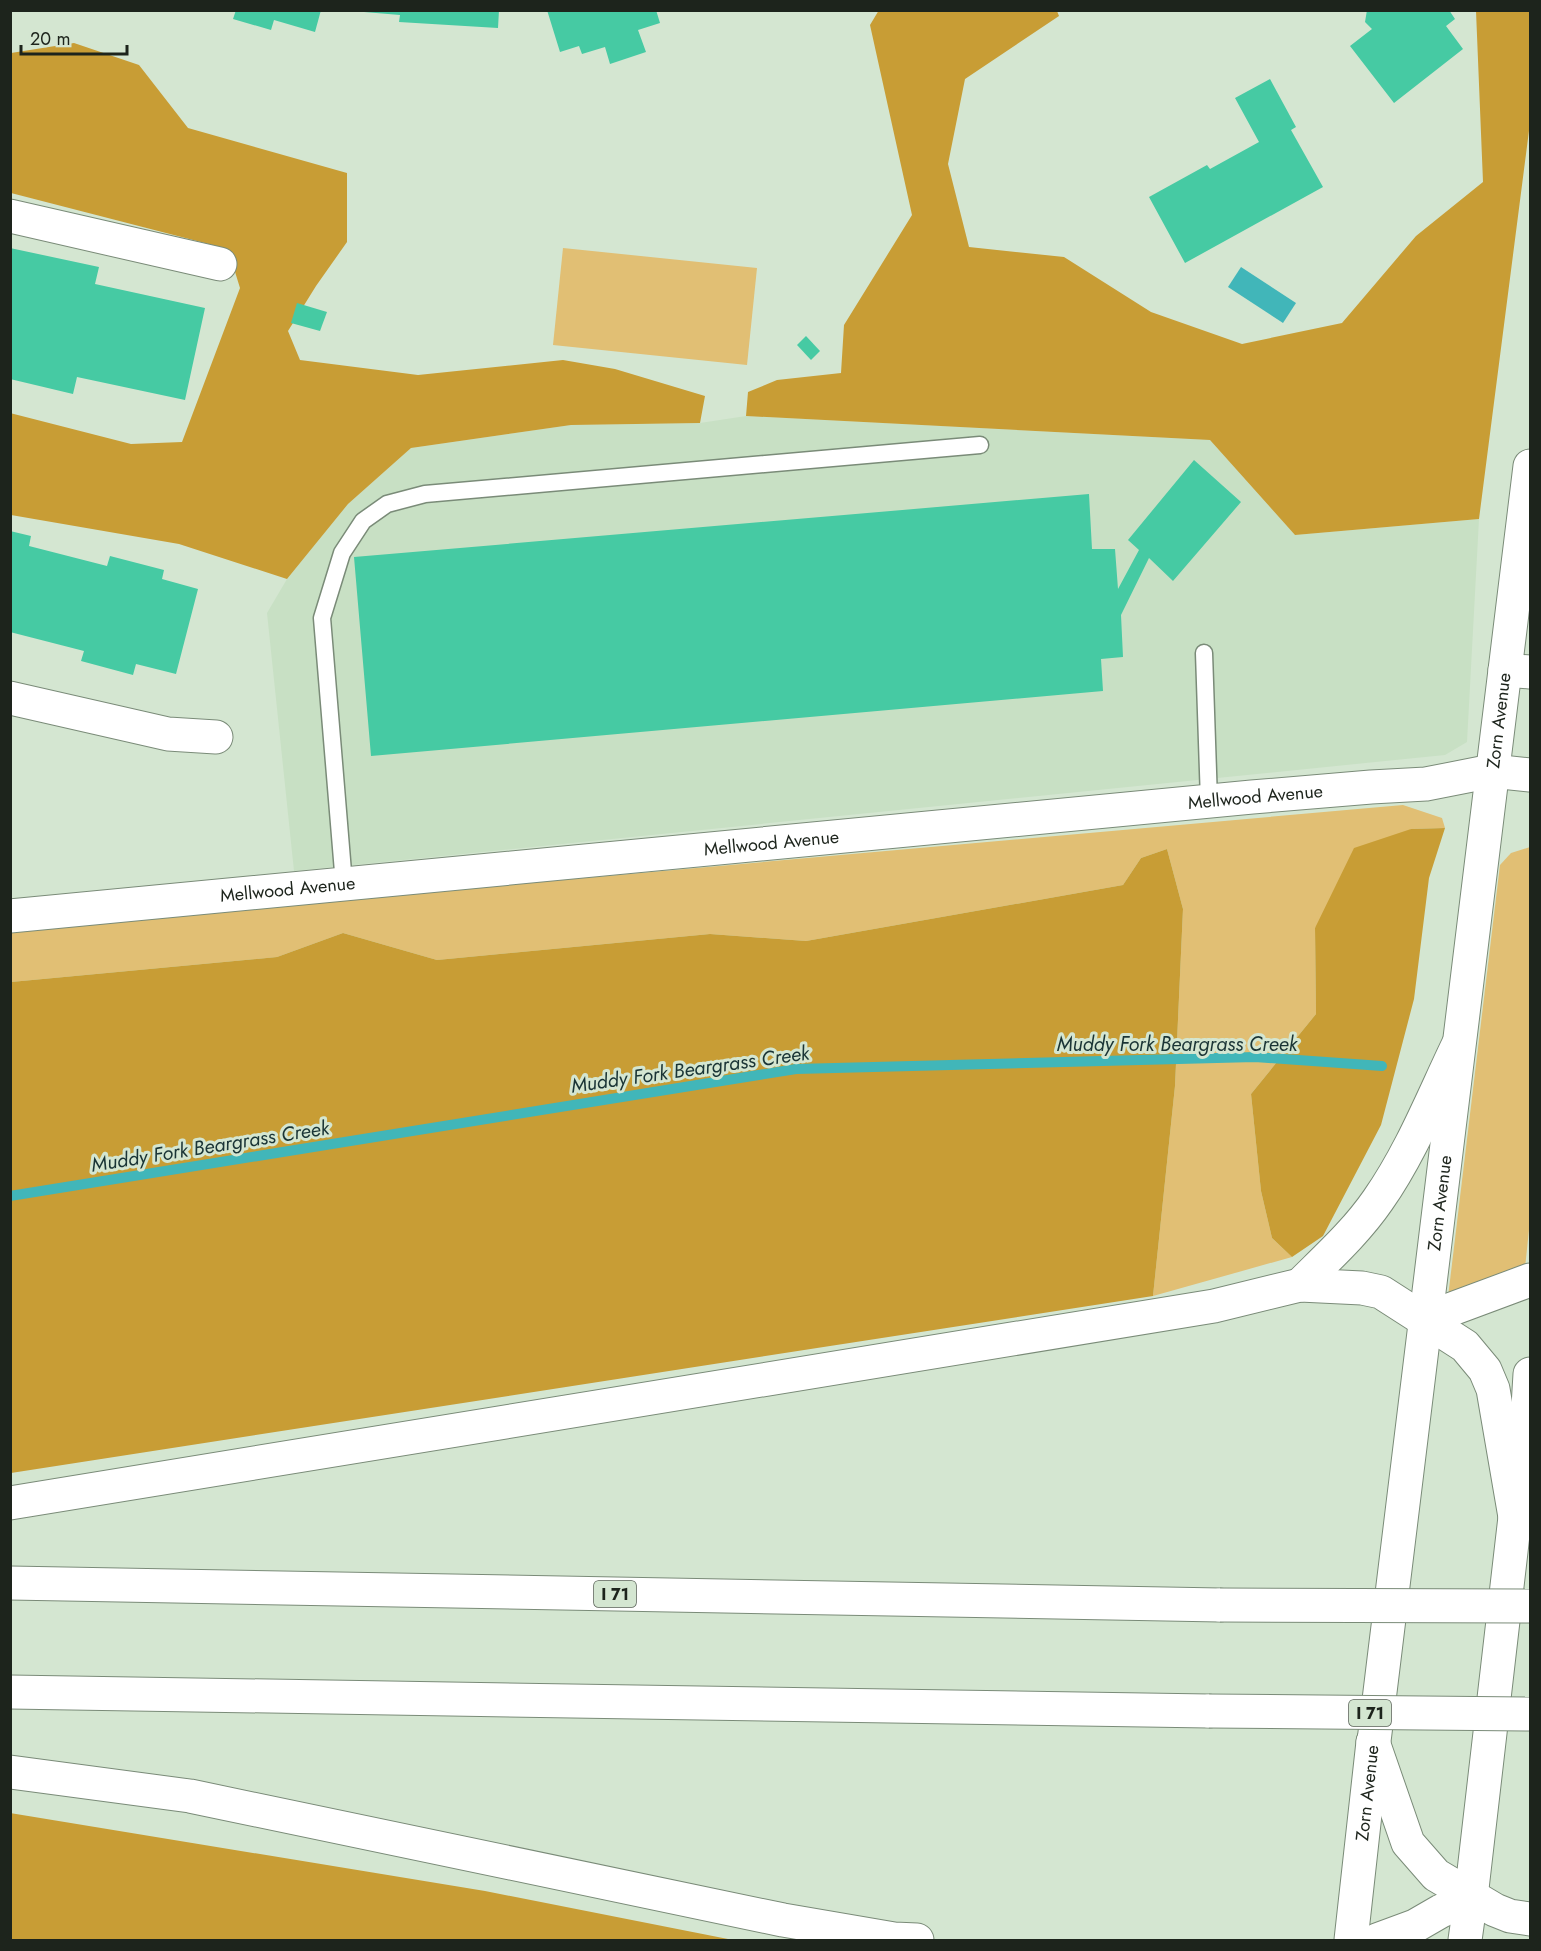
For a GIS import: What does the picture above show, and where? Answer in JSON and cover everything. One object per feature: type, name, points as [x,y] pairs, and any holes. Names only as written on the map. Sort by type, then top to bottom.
[{"type":"main road","points":[[10,216],[220,264]]},
{"type":"main road","name":"Zorn Avenue","points":[[1351,1941],[1373,1742],[1492,771],[1518,671],[1530,466]]},
{"type":"main road","points":[[10,698],[168,734],[216,736]]},
{"type":"main road","name":"Mellwood Avenue","points":[[10,916],[1209,801],[1371,786],[1426,784],[1492,771],[1530,775]]},
{"type":"main road","points":[[1300,1285],[1347,1239],[1378,1200],[1404,1156],[1458,1045]]},
{"type":"main road","points":[[1425,1319],[1530,1280]]},
{"type":"main road","points":[[10,1503],[1214,1306],[1300,1285],[1362,1287],[1381,1292],[1466,1346],[1485,1370],[1493,1389],[1515,1517]]},
{"type":"main road","points":[[1465,1941],[1526,1440],[1530,1374]]},
{"type":"main road","name":"I 71","points":[[10,1583],[1220,1605],[1530,1606]]},
{"type":"main road","name":"I 71","points":[[10,1692],[1530,1714]]},
{"type":"main road","points":[[1373,1742],[1408,1843],[1436,1875],[1471,1897],[1510,1916],[1530,1919]]},
{"type":"main road","points":[[10,1772],[190,1796],[783,1920],[916,1941]]},
{"type":"main road","points":[[1377,1941],[1415,1926],[1471,1897]]},
{"type":"lane","points":[[344,884],[322,618],[342,553],[363,521],[387,504],[425,494],[980,445]]},
{"type":"lane","points":[[1204,653],[1209,801]]},
{"type":"shaded area","points":[[879,10],[1057,11],[1059,16],[965,79],[948,164],[969,247],[1064,257],[1151,312],[1242,344],[1342,323],[1416,236],[1483,182],[1476,11],[1530,11],[1530,123],[1479,519],[1295,535],[1210,440],[746,416],[748,392],[777,380],[841,373],[844,325],[912,215],[870,25]]},
{"type":"shaded area","points":[[74,43],[139,65],[188,128],[347,173],[347,242],[288,331],[300,360],[418,375],[563,360],[615,369],[705,396],[700,423],[571,425],[411,448],[348,504],[287,579],[179,544],[11,515],[10,413],[131,444],[182,442],[240,288],[228,249],[11,193],[11,53]]},
{"type":"shaded area","points":[[563,248],[757,268],[747,365],[553,345]]},
{"type":"shaded area","points":[[746,416],[1210,440],[1295,535],[1479,519],[1467,742],[1445,755],[294,871],[267,613],[287,579],[348,504],[411,448],[571,425],[700,423]]},
{"type":"shaded area","points":[[1403,805],[1442,818],[1445,828],[1411,829],[1315,928],[1316,1014],[1251,1094],[1261,1191],[1272,1238],[1292,1257],[1153,1296],[1175,1086],[1183,909],[1167,849],[1141,858],[1123,885],[806,941],[710,934],[437,960],[343,933],[277,957],[11,982],[11,929]]},
{"type":"shaded area","points":[[1445,828],[1429,878],[1414,999],[1381,1125],[1323,1236],[1292,1257],[1272,1238],[1261,1191],[1251,1094],[1316,1014],[1315,928],[1354,848],[1411,829]]},
{"type":"shaded area","points":[[1530,847],[1530,1220],[1525,1268],[1448,1297],[1500,865],[1511,853]]},
{"type":"shaded area","points":[[1167,849],[1183,909],[1175,1086],[1153,1296],[11,1473],[11,982],[277,957],[343,933],[437,960],[710,934],[806,941],[1123,885],[1141,858]]},
{"type":"shaded area","points":[[10,1813],[485,1891],[733,1940],[11,1940]]},
{"type":"water","points":[[1241,267],[1296,303],[1283,323],[1228,287]]},
{"type":"building","points":[[236,10],[321,10],[315,32],[274,20],[271,30],[233,19]]},
{"type":"building","points":[[364,10],[499,10],[498,28],[399,22],[400,15],[364,12]]},
{"type":"building","points":[[547,10],[656,10],[660,23],[638,30],[646,52],[610,64],[605,47],[582,54],[579,46],[560,52]]},
{"type":"building","points":[[1367,10],[1449,10],[1455,19],[1446,26],[1463,49],[1394,103],[1350,46],[1372,29],[1365,22]]},
{"type":"building","points":[[1270,79],[1296,127],[1291,130],[1323,187],[1185,263],[1149,197],[1207,165],[1210,169],[1259,142],[1235,98]]},
{"type":"building","points":[[10,248],[99,267],[95,284],[205,308],[185,400],[77,377],[73,394],[10,379]]},
{"type":"building","points":[[297,303],[327,312],[320,331],[291,323]]},
{"type":"building","points":[[806,336],[820,351],[811,360],[797,345]]},
{"type":"building","points":[[1194,460],[1241,502],[1173,581],[1149,558],[1121,615],[1123,657],[1101,659],[1103,691],[371,756],[354,557],[1089,494],[1092,549],[1115,549],[1118,589],[1139,550],[1128,540]]},
{"type":"building","points":[[10,531],[31,536],[29,546],[107,566],[110,556],[164,570],[162,579],[198,589],[176,674],[136,664],[133,675],[81,661],[84,651],[10,632]]},
{"type":"waterway","name":"Muddy Fork Beargrass Creek","points":[[10,1196],[796,1069],[1255,1057],[1382,1066]]}]
